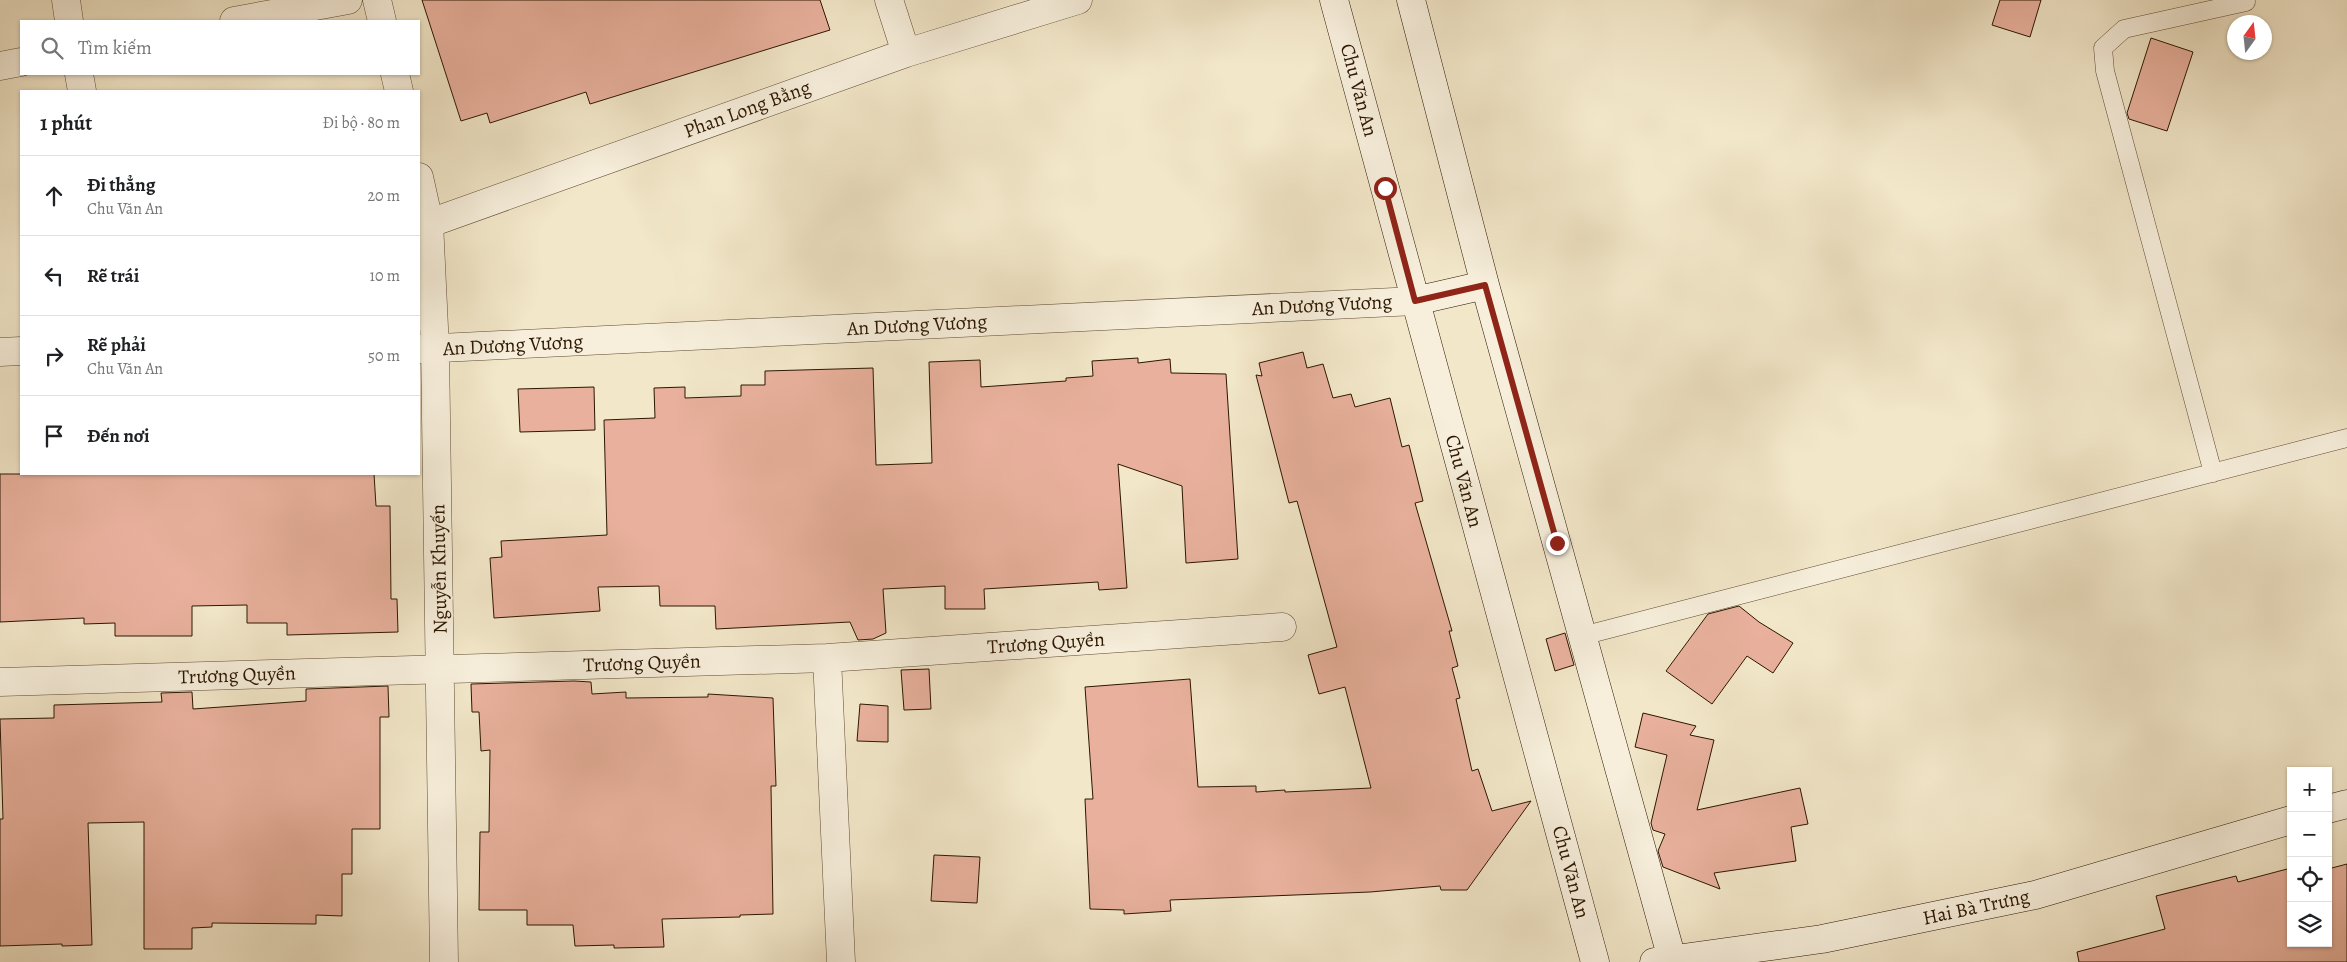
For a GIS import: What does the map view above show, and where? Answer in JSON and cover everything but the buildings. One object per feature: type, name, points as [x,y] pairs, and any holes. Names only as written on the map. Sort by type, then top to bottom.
[{"type":"street","points":[[66,0],[70,20]]},
{"type":"street","points":[[239,20],[348,0]]},
{"type":"street","points":[[377,0],[382,20]]},
{"type":"street","points":[[889,0],[906,53]]},
{"type":"street","name":"Phan Long Bằng","points":[[424,225],[906,53],[1078,0]]},
{"type":"street","name":"Chu Văn An","points":[[1334,0],[1595,962]]},
{"type":"street","points":[[1411,0],[1485,285],[1582,636],[1663,961]]},
{"type":"street","points":[[0,66],[20,62]]},
{"type":"street","points":[[79,75],[82,90]]},
{"type":"street","points":[[395,75],[399,90]]},
{"type":"street","name":"Nguyễn Khuyến","points":[[420,187],[424,225],[427,349],[441,670],[444,962]]},
{"type":"street","name":"An Dương Vương","points":[[427,349],[1415,301],[1485,285]]},
{"type":"street","points":[[0,352],[20,351]]},
{"type":"street","name":"Trương Quyền","points":[[0,682],[828,658],[1282,627]]},
{"type":"street","points":[[828,658],[841,962]]},
{"type":"street","points":[[2332,808],[2347,804]]},
{"type":"street","name":"Hai Bà Trưng","points":[[1663,961],[1822,939],[2034,895],[2287,821]]},
{"type":"lane","points":[[2213,473],[2105,71],[2103,48],[2124,29],[2246,2]]},
{"type":"lane","points":[[1582,636],[2347,438]]},
{"type":"route","points":[[1385,188],[1415,301],[1485,285],[1557,543]]}]
